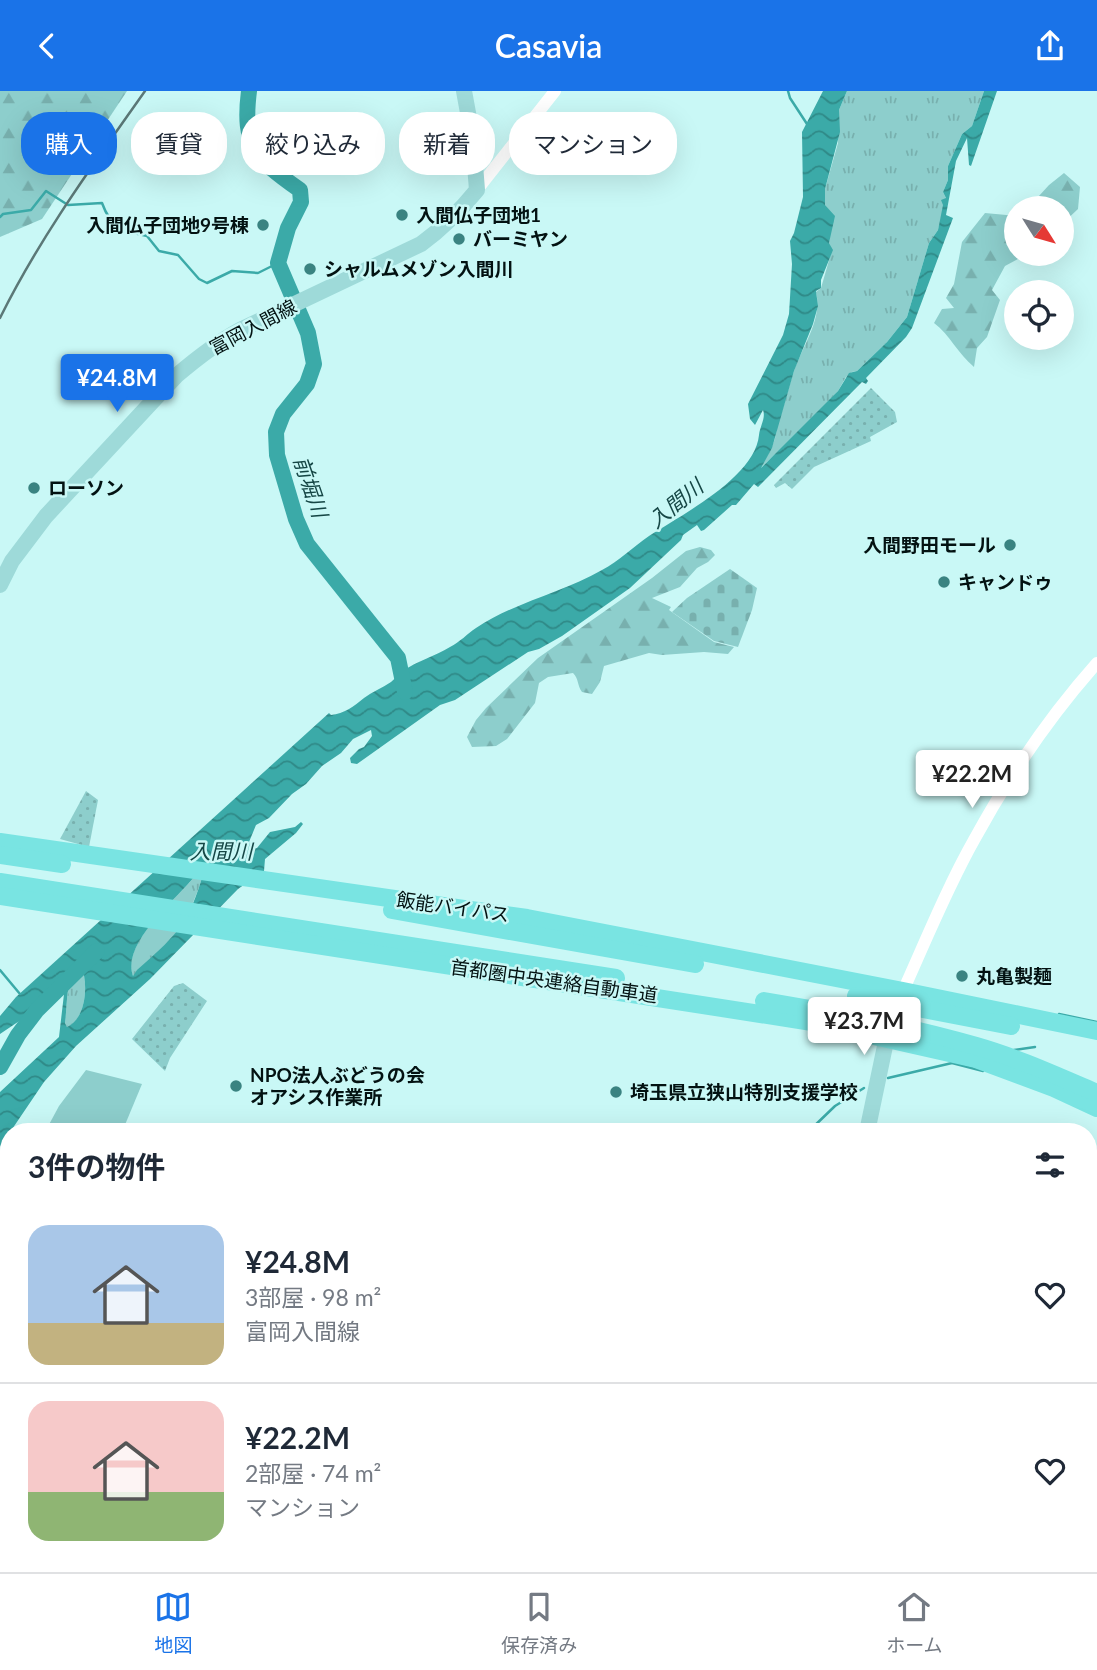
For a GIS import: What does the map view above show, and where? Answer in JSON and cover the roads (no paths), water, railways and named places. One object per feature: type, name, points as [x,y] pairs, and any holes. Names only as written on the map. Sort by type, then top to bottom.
[{"type":"highway","points":[[0,833],[45,840],[85,861]]},
{"type":"highway","name":"飯能バイパス","points":[[0,842],[85,861]]},
{"type":"highway","name":"飯能バイパス","points":[[0,855],[85,861],[527,918],[901,997]]},
{"type":"highway","points":[[0,866],[24,870],[85,861]]},
{"type":"highway","name":"首都圏中央連絡自動車道","points":[[0,882],[800,1007],[913,1030],[978,1047],[1024,1062],[1097,1093]]},
{"type":"highway","name":"首都圏中央連絡自動車道","points":[[0,896],[812,1021],[976,1059],[1054,1088],[1097,1108]]},
{"type":"highway","points":[[901,997],[1097,1031]]},
{"type":"highway","points":[[901,997],[1097,1044]]},
{"type":"main road","points":[[464,91],[473,140],[477,190]]},
{"type":"main road","name":"富岡入間線","points":[[0,585],[12,561],[46,516],[176,376],[216,344],[421,244],[444,227],[477,190]]},
{"type":"main road","points":[[869,1123],[885,1046],[901,997]]},
{"type":"street","points":[[477,190],[555,91]]},
{"type":"street","points":[[901,997],[970,847],[1009,779],[1049,721],[1097,663]]},
{"type":"water","points":[[823,91],[847,91],[839,110],[840,132],[825,189],[825,205],[835,216],[829,243],[833,250],[821,280],[821,288],[816,291],[818,306],[813,324],[794,371],[772,448],[761,468],[838,391],[849,373],[857,371],[887,342],[907,317],[929,243],[938,230],[943,205],[941,200],[946,198],[943,192],[948,180],[948,166],[962,134],[972,126],[984,91],[997,91],[971,166],[967,138],[956,161],[946,215],[953,218],[912,328],[866,378],[866,384],[862,382],[758,487],[754,484],[736,505],[732,505],[704,530],[701,531],[697,525],[683,535],[681,540],[630,588],[562,636],[528,652],[455,700],[440,705],[357,764],[351,763],[350,758],[364,747],[372,736],[371,730],[353,739],[269,818],[256,825],[249,842],[252,849],[257,848],[270,832],[295,827],[301,822],[303,824],[265,859],[264,871],[238,889],[150,979],[76,1046],[44,1082],[16,1123],[0,1123],[0,1092],[59,1037],[64,994],[58,995],[0,1034],[0,1016],[16,997],[329,713],[336,714],[349,709],[391,682],[408,667],[454,645],[491,619],[587,578],[608,566],[715,493],[745,465],[755,450],[764,416],[763,410],[755,425],[750,419],[748,404],[783,335],[789,314],[792,264],[790,241],[803,197],[802,132]],"holes":[[[195,876],[202,877],[184,921],[133,976],[131,963],[143,936]],[[81,966],[85,982],[82,1009],[67,1027],[65,1023],[69,985],[74,972]]]},
{"type":"waterway","name":"前堀川","points":[[249,91],[248,125],[255,149],[272,169],[300,190],[301,202],[288,228],[278,263],[308,333],[314,364],[307,384],[283,414],[276,432],[277,455],[296,519],[307,544],[398,658],[405,692]]},
{"type":"waterway","points":[[788,91],[807,124]]},
{"type":"waterway","points":[[0,217],[3,214],[31,210],[46,191],[68,205],[102,203],[109,218],[118,227],[147,236],[159,251],[178,255],[199,279],[207,283],[232,271],[258,273],[278,263]]},
{"type":"waterway","name":"入間川","points":[[0,1067],[18,1035],[37,1010],[97,951]]},
{"type":"waterway","points":[[0,970],[20,994]]},
{"type":"waterway","points":[[1059,1014],[1097,1022]]},
{"type":"waterway","points":[[1014,1050],[1035,1047]]},
{"type":"waterway","points":[[888,1078],[952,1063],[983,1071]]},
{"type":"waterway","points":[[817,1123],[835,1106],[864,1088]]},
{"type":"railway","points":[[0,318],[50,230],[145,91]]},
{"type":"place","name":"入間仏子団地1","points":[[402,215]]},
{"type":"place","name":"入間仏子団地9号棟","points":[[263,225]]},
{"type":"place","name":"バーミヤン","points":[[459,239]]},
{"type":"place","name":"シャルムメゾン入間川","points":[[310,269]]},
{"type":"place","name":"ローソン","points":[[34,488]]},
{"type":"place","name":"入間野田モール","points":[[1010,545]]},
{"type":"place","name":"キャンドゥ","points":[[944,582]]},
{"type":"place","name":"丸亀製麺","points":[[962,976]]},
{"type":"place","name":"NPO法人ぶどうの会 オアシス作業所","points":[[236,1086]]},
{"type":"place","name":"埼玉県立狭山特別支援学校","points":[[616,1092]]}]
